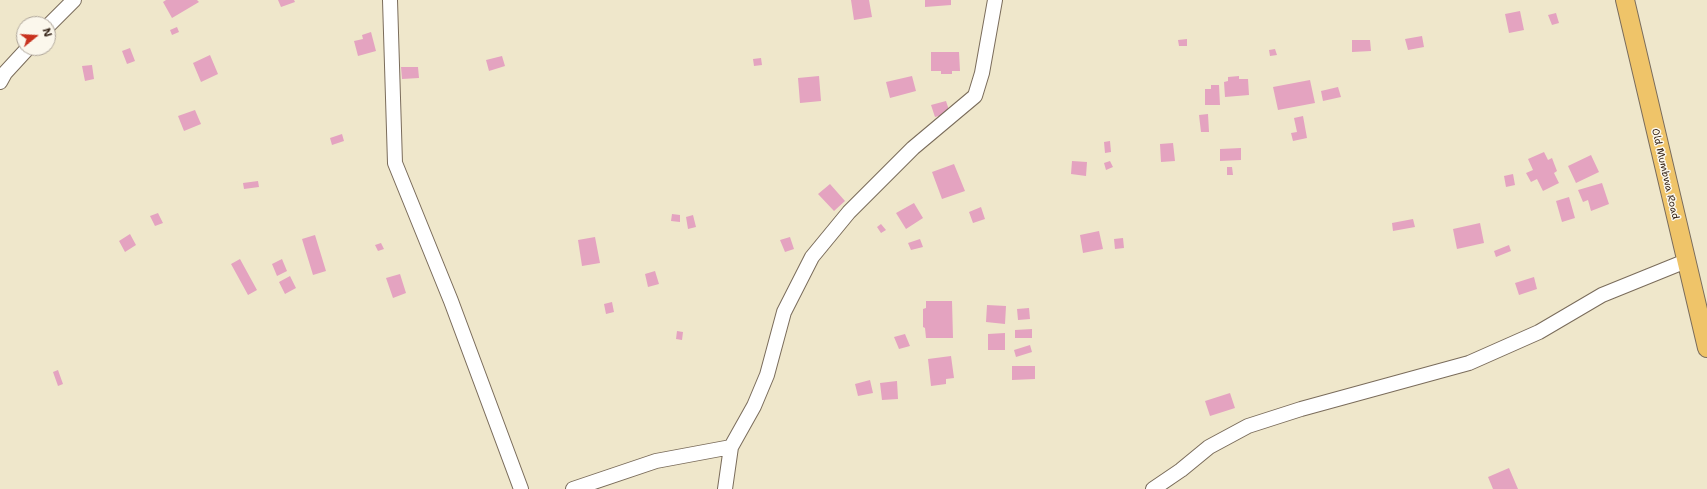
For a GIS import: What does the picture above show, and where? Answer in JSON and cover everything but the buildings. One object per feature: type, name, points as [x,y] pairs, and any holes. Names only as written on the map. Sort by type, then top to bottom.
[{"type":"main road","name":"Old Mumbwa Road","points":[[1625,0],[1707,348]]},
{"type":"street","points":[[56,18],[74,0]]},
{"type":"street","points":[[390,0],[395,163],[451,301],[521,489]]},
{"type":"street","points":[[725,489],[731,448],[754,406],[767,375],[784,312],[812,256],[849,212],[913,148],[975,96],[982,73],[995,0]]},
{"type":"street","points":[[0,82],[5,73],[21,56]]},
{"type":"street","points":[[1153,489],[1181,470],[1210,447],[1248,426],[1301,409],[1469,363],[1539,332],[1602,295],[1686,261]]},
{"type":"street","points":[[573,489],[656,461],[731,448]]}]
